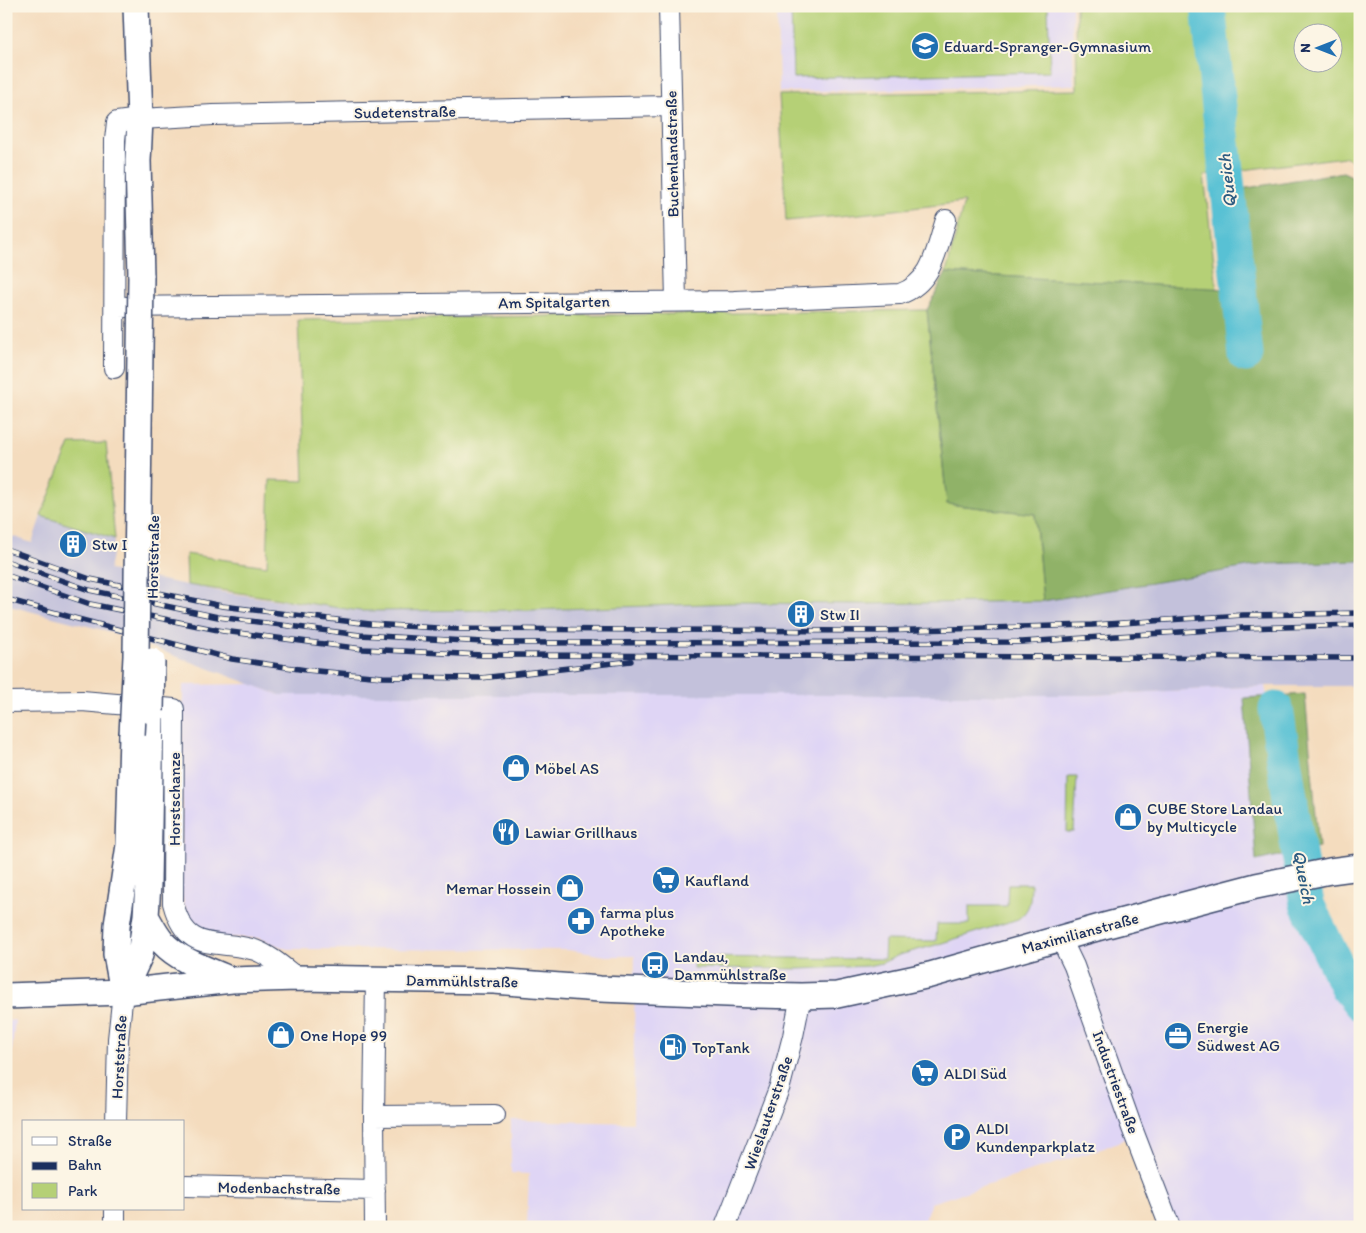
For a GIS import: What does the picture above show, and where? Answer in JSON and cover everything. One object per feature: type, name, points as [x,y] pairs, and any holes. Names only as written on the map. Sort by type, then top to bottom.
[{"type":"street","name":"Horststraße","points":[[123,992],[140,955],[146,916],[139,845],[149,276],[154,177],[152,161],[140,119],[136,6]]},
{"type":"street","name":"Buchenlandstraße","points":[[669,6],[676,301]]},
{"type":"street","name":"Sudetenstraße","points":[[140,119],[223,115],[671,106]]},
{"type":"street","points":[[114,368],[116,306],[115,140],[118,122],[140,119]]},
{"type":"street","name":"Am Spitalgarten","points":[[116,306],[676,301],[900,294],[916,286],[927,274],[946,220]]},
{"type":"street","name":"Horstschanze","points":[[6,702],[82,701],[174,708],[173,903],[176,915],[181,925],[200,940],[257,951],[272,959],[297,978]]},
{"type":"street","name":"Horststraße","points":[[116,1120],[118,1039],[123,992],[116,954],[117,925],[139,845]]},
{"type":"street","name":"Maximilianstraße","points":[[801,996],[837,995],[893,984],[1256,886],[1360,867]]},
{"type":"street","points":[[146,916],[162,942],[169,949],[191,962],[232,980]]},
{"type":"street","name":"Industriestraße","points":[[1061,939],[1074,966],[1170,1227]]},
{"type":"street","name":"Dammühlstraße","points":[[6,996],[123,992],[232,980],[297,978],[494,981],[600,989],[801,996]]},
{"type":"street","points":[[375,1227],[376,979]]},
{"type":"street","name":"Wieslauterstraße","points":[[725,1227],[780,1086],[801,996]]},
{"type":"street","points":[[374,1116],[495,1115]]},
{"type":"street","name":"Modenbachstraße","points":[[185,1186],[375,1190]]},
{"type":"street","points":[[115,1210],[115,1227]]},
{"type":"shaded area","name":"Eduard-Spranger-Gymnasium","points":[[777,6],[1072,6],[1074,85],[779,92]]},
{"type":"shaded area","points":[[41,516],[115,539],[109,570],[228,593],[360,611],[533,610],[733,603],[867,604],[1043,601],[1266,564],[1360,561],[1360,686],[1265,686],[1090,695],[280,695],[111,632],[6,605],[6,534],[32,543]]},
{"type":"shaded area","points":[[251,684],[280,695],[1090,695],[1265,686],[1305,904],[1344,989],[1360,1009],[1360,1227],[1174,1227],[1138,1133],[1104,1148],[931,1203],[921,1227],[527,1227],[529,1174],[511,1173],[511,1120],[633,1123],[635,956],[606,956],[569,950],[287,949],[258,938],[219,937],[205,932],[191,917],[184,904],[181,889],[183,685]]},
{"type":"shaded area","points":[[15,1020],[7,1098],[6,1098],[6,1021]]},
{"type":"green space","name":"Eduard-Spranger-Gymnasium","points":[[791,6],[1048,6],[1050,72],[793,78]]},
{"type":"green space","points":[[1076,6],[1360,6],[1360,164],[1344,157],[1204,175],[1217,289],[946,273],[964,202],[786,221],[779,95],[1077,90]]},
{"type":"green space","points":[[1343,172],[1360,180],[1360,561],[1266,564],[1043,601],[1035,514],[947,504],[927,310],[946,273],[1245,290],[1235,190]]},
{"type":"green space","points":[[927,310],[947,504],[1035,514],[1043,601],[867,604],[733,603],[533,610],[360,611],[187,585],[186,554],[267,566],[270,480],[304,481],[298,320]]},
{"type":"green space","points":[[106,443],[115,539],[41,516],[70,444]]},
{"type":"green space","points":[[1305,694],[1319,847],[1256,861],[1244,698]]},
{"type":"green space","points":[[1068,777],[1077,777],[1074,832],[1067,832]]},
{"type":"green space","points":[[1008,884],[1031,884],[1028,907],[1018,919],[899,955],[882,963],[867,966],[800,969],[693,968],[694,957],[884,959],[885,940],[936,941],[937,924],[969,924],[969,906],[1007,906]]},
{"type":"waterway","name":"Queich","points":[[1208,6],[1246,355]]},
{"type":"waterway","name":"Queich","points":[[1276,709],[1307,904],[1347,987],[1360,1003]]},
{"type":"railway","points":[[6,549],[90,579],[222,606],[370,624],[455,629],[878,631],[1092,625],[1243,615],[1360,613]]},
{"type":"railway","points":[[6,561],[89,590],[218,617],[360,635],[501,643],[1022,642],[1243,628],[1360,625]]},
{"type":"railway","points":[[6,575],[90,604],[223,631],[363,649],[482,655],[1360,658]]},
{"type":"railway","points":[[6,599],[232,659],[306,670],[383,677],[481,678],[631,661]]},
{"type":"place","name":"Eduard-Spranger-Gymnasium","points":[[925,46]]},
{"type":"place","name":"Stw I","points":[[73,544]]},
{"type":"place","name":"Stw II","points":[[801,614]]},
{"type":"place","name":"Möbel AS","points":[[516,768]]},
{"type":"place","name":"CUBE Store Landau by Multicycle","points":[[1128,817]]},
{"type":"place","name":"Lawiar Grillhaus","points":[[506,832]]},
{"type":"place","name":"Kaufland","points":[[666,880]]},
{"type":"place","name":"Memar Hossein","points":[[570,888]]},
{"type":"place","name":"farma plus Apotheke","points":[[581,921]]},
{"type":"place","name":"Landau, Dammühlstraße","points":[[655,965]]},
{"type":"place","name":"One Hope 99","points":[[281,1035]]},
{"type":"place","name":"Energie Südwest AG","points":[[1178,1036]]},
{"type":"place","name":"TopTank","points":[[673,1047]]},
{"type":"place","name":"ALDI Süd","points":[[925,1073]]},
{"type":"place","name":"ALDI Kundenparkplatz","points":[[957,1137]]}]
